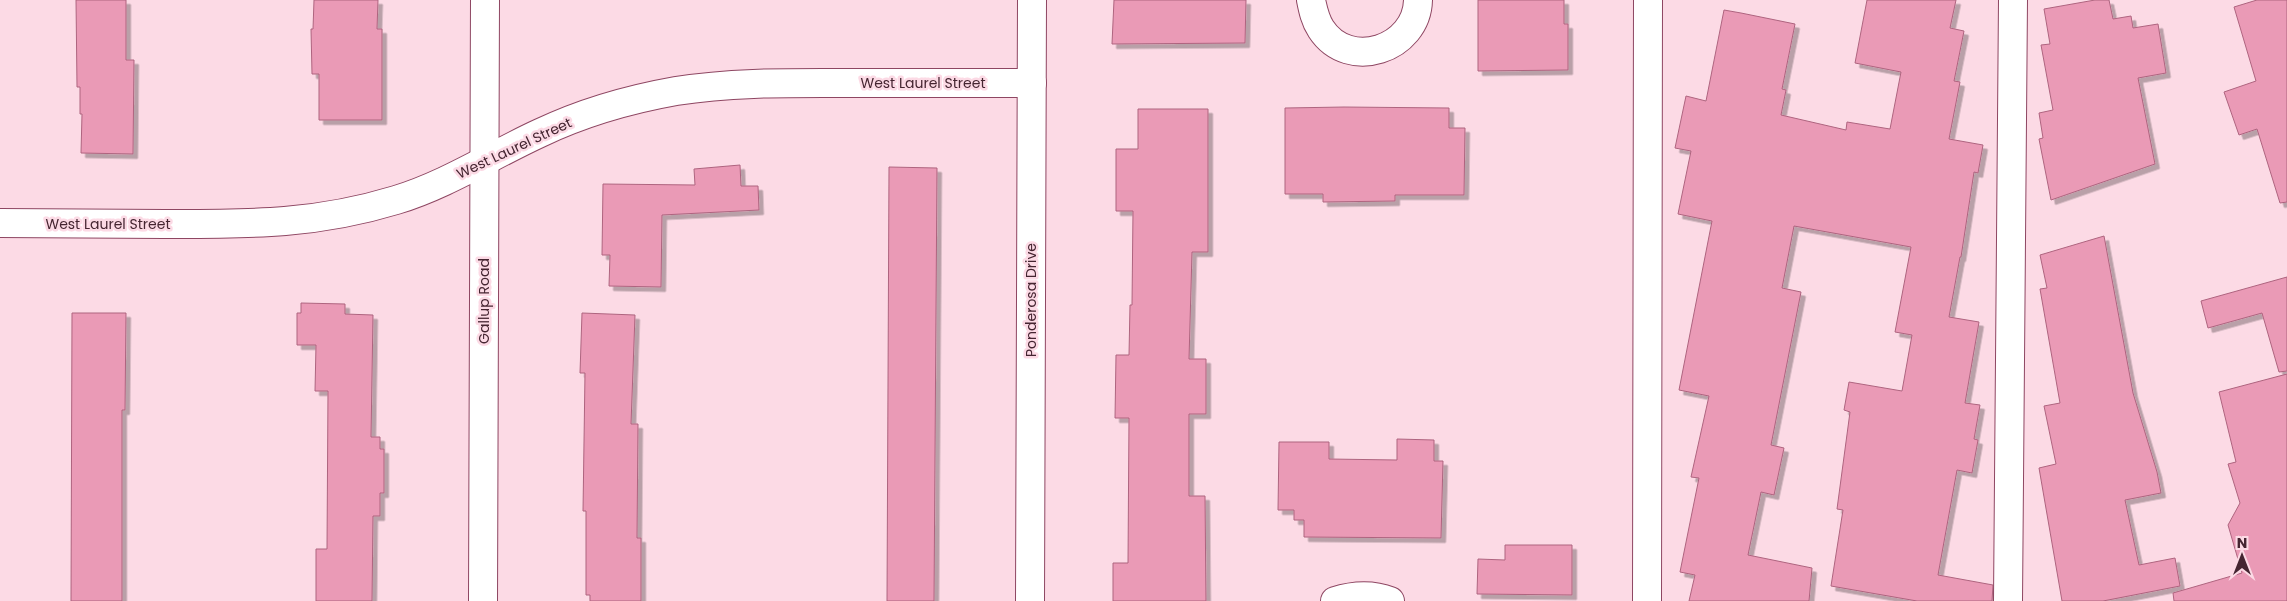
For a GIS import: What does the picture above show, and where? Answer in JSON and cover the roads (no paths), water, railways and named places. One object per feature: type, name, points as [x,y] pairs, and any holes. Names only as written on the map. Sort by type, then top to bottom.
[{"type":"street","name":"Gallup Road","points":[[483,601],[485,0]]},
{"type":"street","name":"Ponderosa Drive","points":[[1030,601],[1032,0]]},
{"type":"street","points":[[1311,0],[1315,19],[1331,41],[1343,48],[1370,52],[1383,49],[1406,34],[1418,10],[1418,0]]},
{"type":"street","points":[[1646,601],[1648,0]]},
{"type":"street","points":[[2008,601],[2013,0]]},
{"type":"street","name":"West Laurel Street","points":[[0,223],[241,224],[321,219],[400,199],[437,185],[543,131],[586,115],[675,91],[720,85],[766,83],[1032,83]]},
{"type":"street","points":[[1336,601],[1352,596],[1378,597],[1390,601]]}]
